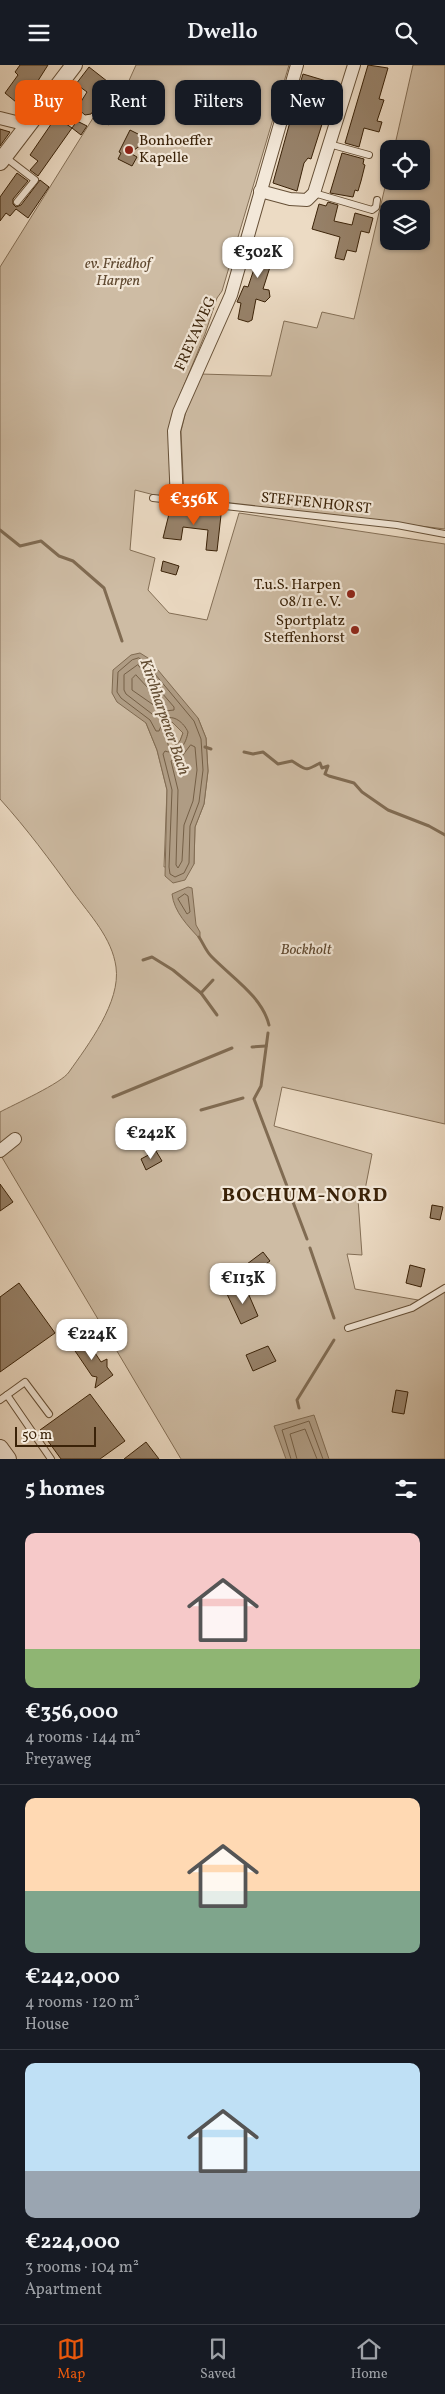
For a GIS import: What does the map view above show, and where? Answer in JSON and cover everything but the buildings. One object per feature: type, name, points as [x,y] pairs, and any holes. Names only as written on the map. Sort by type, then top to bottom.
[{"type":"street","points":[[62,80],[74,65]]},
{"type":"street","name":"FREYAWEG","points":[[177,502],[174,431],[179,412],[231,295],[297,65]]},
{"type":"street","points":[[260,191],[290,199],[307,199],[314,193],[354,65]]},
{"type":"street","points":[[0,118],[15,122]]},
{"type":"street","points":[[2,159],[28,125]]},
{"type":"street","points":[[0,1151],[15,1139]]},
{"type":"street","points":[[0,1448],[8,1459]]},
{"type":"lane","points":[[329,144],[369,155]]},
{"type":"lane","points":[[2,159],[34,180],[17,202]]},
{"type":"lane","points":[[314,193],[372,210],[376,207],[377,201]]},
{"type":"lane","name":"STEFFENHORST","points":[[153,498],[397,525],[445,534]]},
{"type":"lane","points":[[348,1328],[412,1308],[445,1288]]},
{"type":"lane","points":[[0,1400],[25,1383],[49,1414]]},
{"type":"lane","points":[[7,1395],[51,1459]]},
{"type":"green space","points":[[136,65],[289,65],[285,80],[271,80],[271,125],[222,291],[217,298],[205,334],[180,395],[170,430],[170,499],[135,490],[130,550],[155,558],[148,590],[169,613],[207,620],[239,513],[445,544],[445,1124],[282,1087],[274,1126],[372,1154],[363,1200],[358,1199],[362,1255],[347,1254],[355,1289],[418,1300],[421,1305],[445,1291],[445,1459],[181,1459],[0,1154],[0,1112],[48,1088],[65,1077],[69,1072],[94,1036],[108,1008],[116,980],[116,967],[110,946],[99,927],[38,845],[0,799],[0,267],[92,120],[92,125],[165,125],[165,80],[129,80]],"holes":[[[198,718],[206,738],[208,771],[204,804],[195,827],[194,864],[164,867],[167,790],[157,750],[146,723]]]},
{"type":"green space","points":[[413,65],[445,65],[445,529],[184,498],[181,431],[189,399],[200,374],[271,376],[284,321],[317,328],[322,312],[354,319],[380,208],[380,250],[430,250],[430,200],[382,200],[384,190],[430,190],[430,140],[396,140]]},
{"type":"green space","points":[[168,722],[172,722],[183,733],[180,741],[172,748],[169,748],[164,730]]},
{"type":"water","points":[[140,653],[148,658],[198,718],[206,738],[208,771],[204,804],[195,827],[194,864],[185,880],[173,883],[165,876],[167,790],[157,750],[146,723],[117,702],[112,693],[113,670],[131,655]],"holes":[[[168,722],[172,722],[183,733],[180,741],[172,748],[169,748],[164,730]]]},
{"type":"water","points":[[188,887],[192,888],[196,925],[200,932],[200,939],[182,918],[173,901],[172,894]]},
{"type":"water","points":[[314,1415],[329,1459],[286,1459],[274,1426]]},
{"type":"waterway","name":"Kirchharpener Bach","points":[[0,530],[20,546],[41,541],[59,556],[73,561],[104,588],[122,641]]},
{"type":"waterway","points":[[205,747],[211,749]]},
{"type":"waterway","points":[[244,752],[253,754],[263,752],[278,764],[292,761],[306,769],[320,763],[322,768],[328,766],[325,774],[354,783],[362,792],[388,810],[429,826],[445,835]]},
{"type":"waterway","name":"Kirchharpener Bach","points":[[199,937],[211,956],[253,996],[260,1005],[269,1025]]},
{"type":"waterway","points":[[143,960],[152,957],[173,970],[201,993],[213,980]]},
{"type":"waterway","points":[[201,993],[217,1015]]},
{"type":"waterway","name":"Kirchharpener Bach","points":[[268,1033],[261,1086],[254,1099],[307,1239]]},
{"type":"waterway","points":[[252,1047],[266,1046]]},
{"type":"waterway","points":[[113,1097],[232,1048]]},
{"type":"waterway","points":[[201,1110],[243,1098]]},
{"type":"waterway","name":"Kirchharpener Bach","points":[[310,1248],[334,1318]]},
{"type":"waterway","name":"Kirchharpener Bach","points":[[299,1408],[297,1400],[334,1340]]},
{"type":"place","name":"Bonhoeffer Kapelle","points":[[129,150]]},
{"type":"place","name":"T.u.S. Harpen 08/11 e. V.","points":[[351,594]]},
{"type":"place","name":"Sportplatz Steffenhorst","points":[[355,630]]},
{"type":"district","name":"BOCHUM-NORD","points":[[305,1196]]},
{"type":"park label","name":"ev. Friedhof Harpen","points":[[118,272]]},
{"type":"park label","name":"Bockholt","points":[[306,950]]}]
